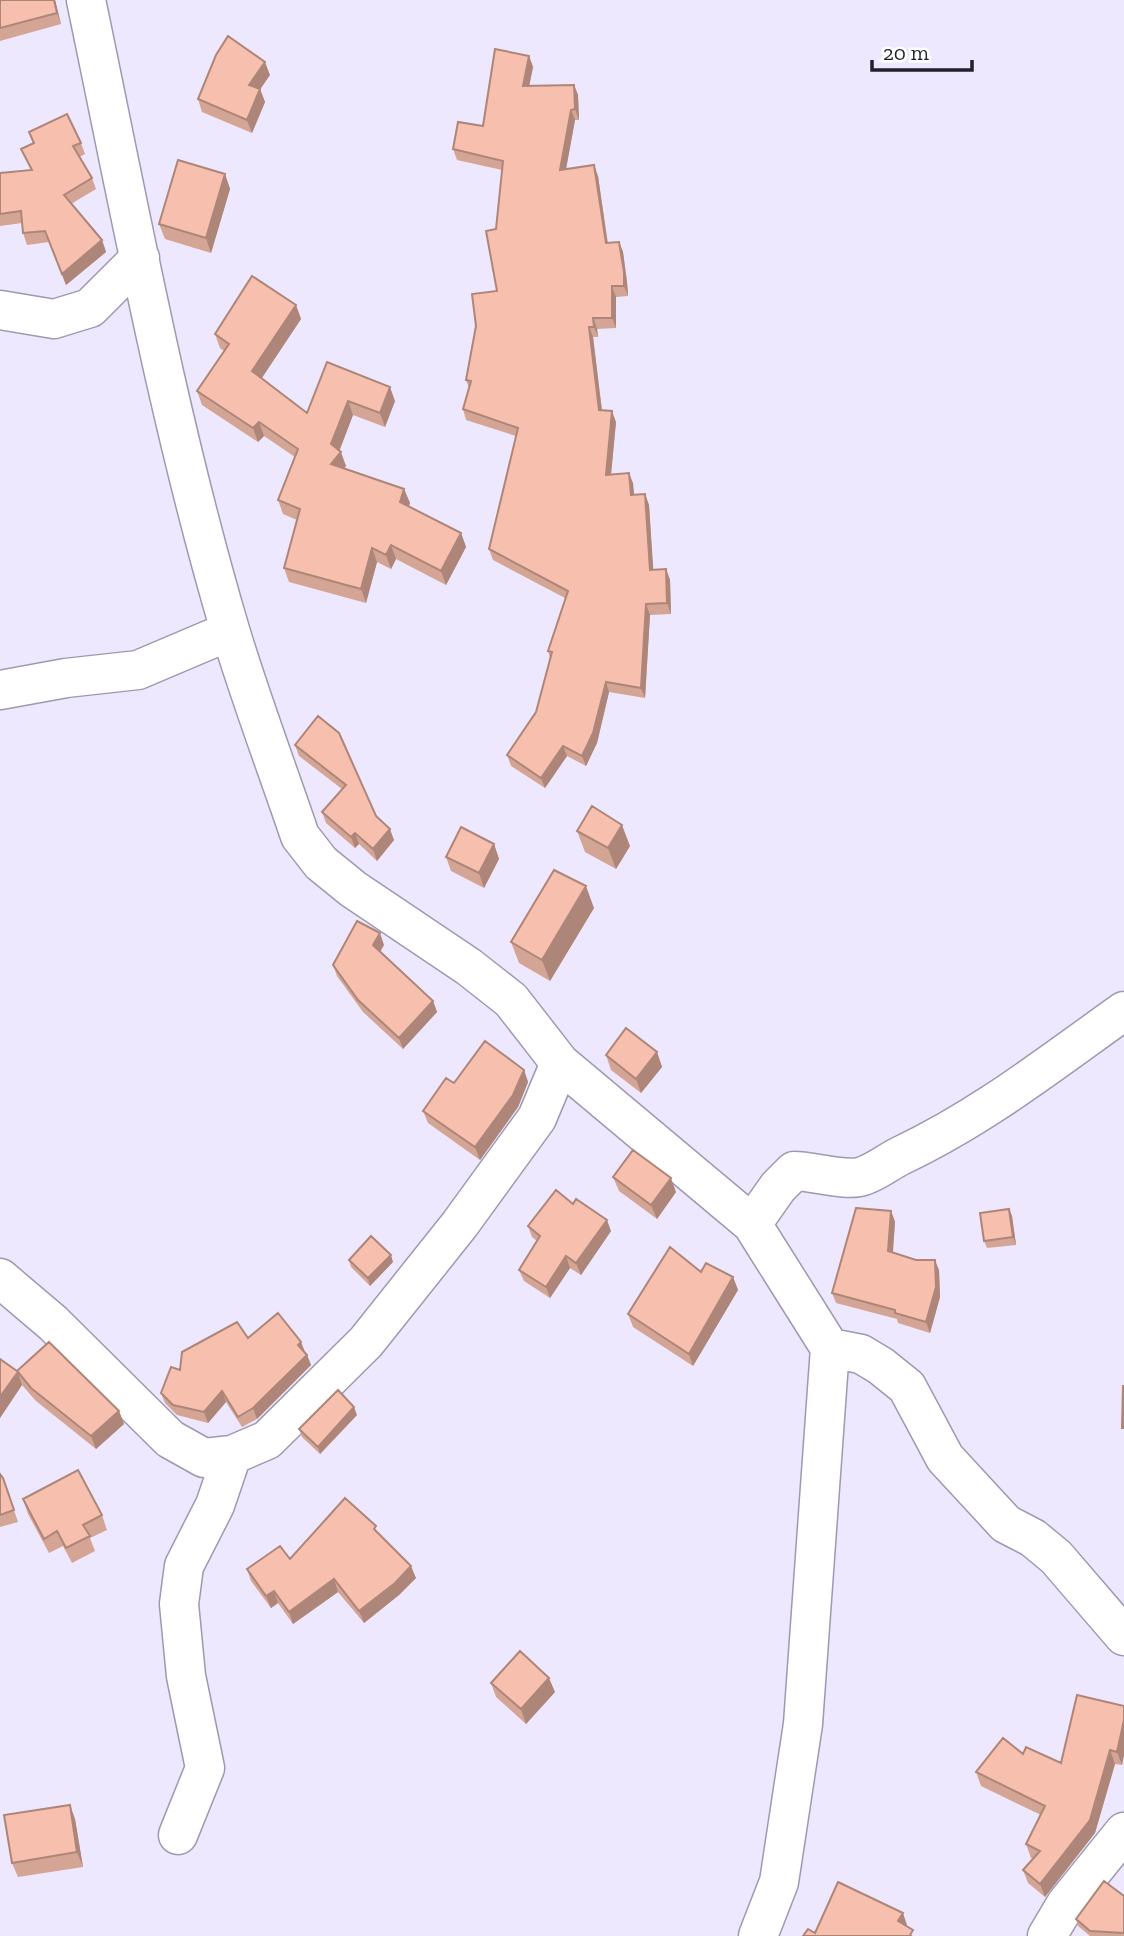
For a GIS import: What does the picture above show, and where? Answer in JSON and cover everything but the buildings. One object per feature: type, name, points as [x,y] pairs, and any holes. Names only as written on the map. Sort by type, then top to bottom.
[{"type":"street","points":[[86,0],[177,426],[230,631],[300,836],[321,863],[353,889],[469,967],[511,1000],[560,1063],[752,1224],[830,1348],[803,1724],[779,1882],[758,1936]]},
{"type":"street","points":[[0,310],[54,319],[90,308],[140,258]]},
{"type":"street","points":[[0,690],[66,678],[138,670],[230,631]]},
{"type":"street","points":[[752,1224],[778,1187],[794,1171],[848,1178],[862,1177],[936,1139],[999,1100],[1124,1011]]},
{"type":"street","points":[[0,1278],[52,1323],[170,1438],[204,1458],[232,1455],[267,1440],[366,1342],[460,1224],[537,1118],[560,1063]]},
{"type":"street","points":[[830,1348],[861,1354],[907,1387],[945,1458],[1006,1524],[1033,1538],[1056,1557],[1124,1636]]},
{"type":"street","points":[[178,1835],[205,1768],[186,1676],[179,1604],[184,1566],[215,1505],[232,1455]]},
{"type":"street","points":[[1047,1936],[1066,1904],[1124,1832]]}]
